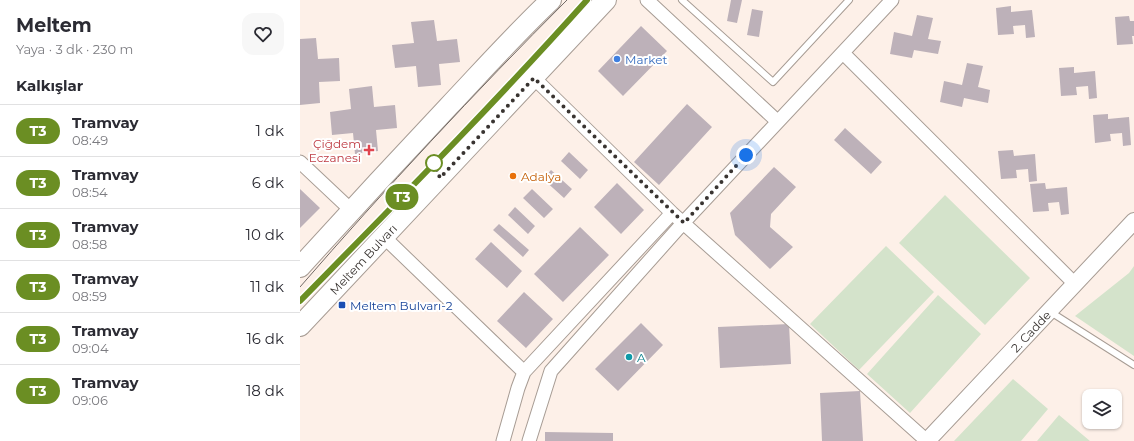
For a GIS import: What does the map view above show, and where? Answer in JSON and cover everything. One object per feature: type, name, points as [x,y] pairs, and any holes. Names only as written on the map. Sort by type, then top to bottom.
[{"type":"main road","points":[[300,266],[351,210],[551,0]]},
{"type":"main road","name":"Meltem Bulvarı","points":[[300,326],[606,0]]},
{"type":"street","points":[[647,0],[777,121]]},
{"type":"street","points":[[529,441],[550,371],[777,121],[892,0]]},
{"type":"street","points":[[843,53],[1075,284]]},
{"type":"street","points":[[534,78],[672,213],[927,441]]},
{"type":"street","points":[[300,162],[351,210]]},
{"type":"street","points":[[503,441],[524,372],[672,213]]},
{"type":"street","name":"2. Cadde","points":[[927,441],[1134,221]]},
{"type":"street","points":[[384,237],[524,372]]},
{"type":"lane","points":[[682,0],[773,82],[848,0]]},
{"type":"lane","points":[[1050,311],[1134,365]]},
{"type":"green space","points":[[945,195],[1030,278],[985,325],[899,243]]},
{"type":"green space","points":[[886,246],[934,292],[859,370],[810,324]]},
{"type":"green space","points":[[1134,266],[1134,356],[1075,316],[1129,273]]},
{"type":"green space","points":[[938,295],[981,334],[910,413],[867,374]]},
{"type":"green space","points":[[1013,379],[1048,409],[1021,441],[954,441]]},
{"type":"green space","points":[[1059,415],[1090,441],[1037,441]]},
{"type":"building","points":[[731,0],[742,0],[737,23],[727,21]]},
{"type":"building","points":[[1011,6],[1011,12],[1032,10],[1035,37],[1026,38],[1025,25],[1013,26],[1014,34],[998,35],[996,8]]},
{"type":"building","points":[[752,9],[763,11],[759,37],[747,35]]},
{"type":"building","points":[[917,15],[933,18],[928,39],[941,41],[938,54],[914,50],[912,58],[890,54],[894,32],[912,36]]},
{"type":"building","points":[[1129,16],[1130,21],[1134,21],[1134,36],[1132,36],[1133,44],[1117,45],[1115,17]]},
{"type":"building","points":[[434,20],[437,41],[457,39],[460,62],[439,64],[441,85],[418,87],[416,66],[395,68],[392,45],[414,43],[411,22]]},
{"type":"building","points":[[641,26],[667,51],[623,96],[598,71]]},
{"type":"building","points":[[316,38],[318,59],[339,58],[340,81],[319,82],[320,103],[300,105],[300,39]]},
{"type":"building","points":[[967,63],[983,66],[978,87],[990,90],[988,103],[964,98],[962,107],[940,102],[944,81],[962,85]]},
{"type":"building","points":[[1074,67],[1074,73],[1095,71],[1097,98],[1089,99],[1088,86],[1076,87],[1077,95],[1061,96],[1059,68]]},
{"type":"building","points":[[372,86],[374,107],[395,105],[397,128],[376,130],[378,151],[355,154],[353,133],[332,135],[330,112],[351,109],[349,89]]},
{"type":"building","points":[[687,104],[712,127],[659,185],[634,162]]},
{"type":"building","points":[[1108,114],[1108,119],[1129,117],[1131,145],[1123,146],[1122,133],[1110,134],[1111,141],[1095,143],[1093,115]]},
{"type":"building","points":[[845,128],[882,162],[871,174],[834,140]]},
{"type":"building","points":[[1013,150],[1014,156],[1035,154],[1037,181],[1029,182],[1028,169],[1016,170],[1017,178],[1001,179],[998,151]]},
{"type":"building","points":[[569,152],[588,170],[580,179],[561,161]]},
{"type":"building","points":[[774,167],[796,187],[771,214],[770,227],[793,247],[770,269],[735,235],[730,213]]},
{"type":"building","points":[[551,170],[572,189],[564,198],[543,179]]},
{"type":"building","points":[[617,183],[644,210],[621,234],[594,207]]},
{"type":"building","points":[[1045,183],[1046,189],[1067,187],[1069,214],[1061,215],[1059,202],[1048,203],[1049,211],[1033,212],[1030,184]]},
{"type":"building","points":[[300,189],[320,208],[300,228]]},
{"type":"building","points":[[532,189],[553,209],[544,218],[523,198]]},
{"type":"building","points":[[515,207],[535,226],[528,234],[508,215]]},
{"type":"building","points":[[499,224],[529,250],[523,257],[493,230]]},
{"type":"building","points":[[580,227],[609,255],[563,302],[534,274]]},
{"type":"building","points":[[491,242],[522,271],[507,288],[475,259]]},
{"type":"building","points":[[524,292],[553,319],[526,348],[497,321]]},
{"type":"building","name":"A","points":[[641,323],[663,345],[618,391],[595,369]]},
{"type":"building","points":[[789,324],[791,364],[720,368],[718,327]]},
{"type":"building","points":[[860,391],[863,441],[822,441],[820,393]]},
{"type":"building","points":[[545,432],[613,433],[613,441],[545,441]]},
{"type":"tram line","points":[[300,287],[431,141],[567,0]]},
{"type":"tram line","points":[[300,301],[481,114],[587,0]]},
{"type":"tram line","name":"T3","points":[[300,301],[546,46],[587,0]]},
{"type":"place","name":"Market","points":[[617,59]]},
{"type":"place","name":"Çiğdem Eczanesi","points":[[369,150]]},
{"type":"place","name":"Adalya","points":[[513,176]]},
{"type":"place","name":"Meltem Bulvarı-2","points":[[342,305]]},
{"type":"place","name":"A","points":[[629,357]]},
{"type":"route","points":[[434,163],[440,178],[534,78],[684,223],[746,155]]}]
